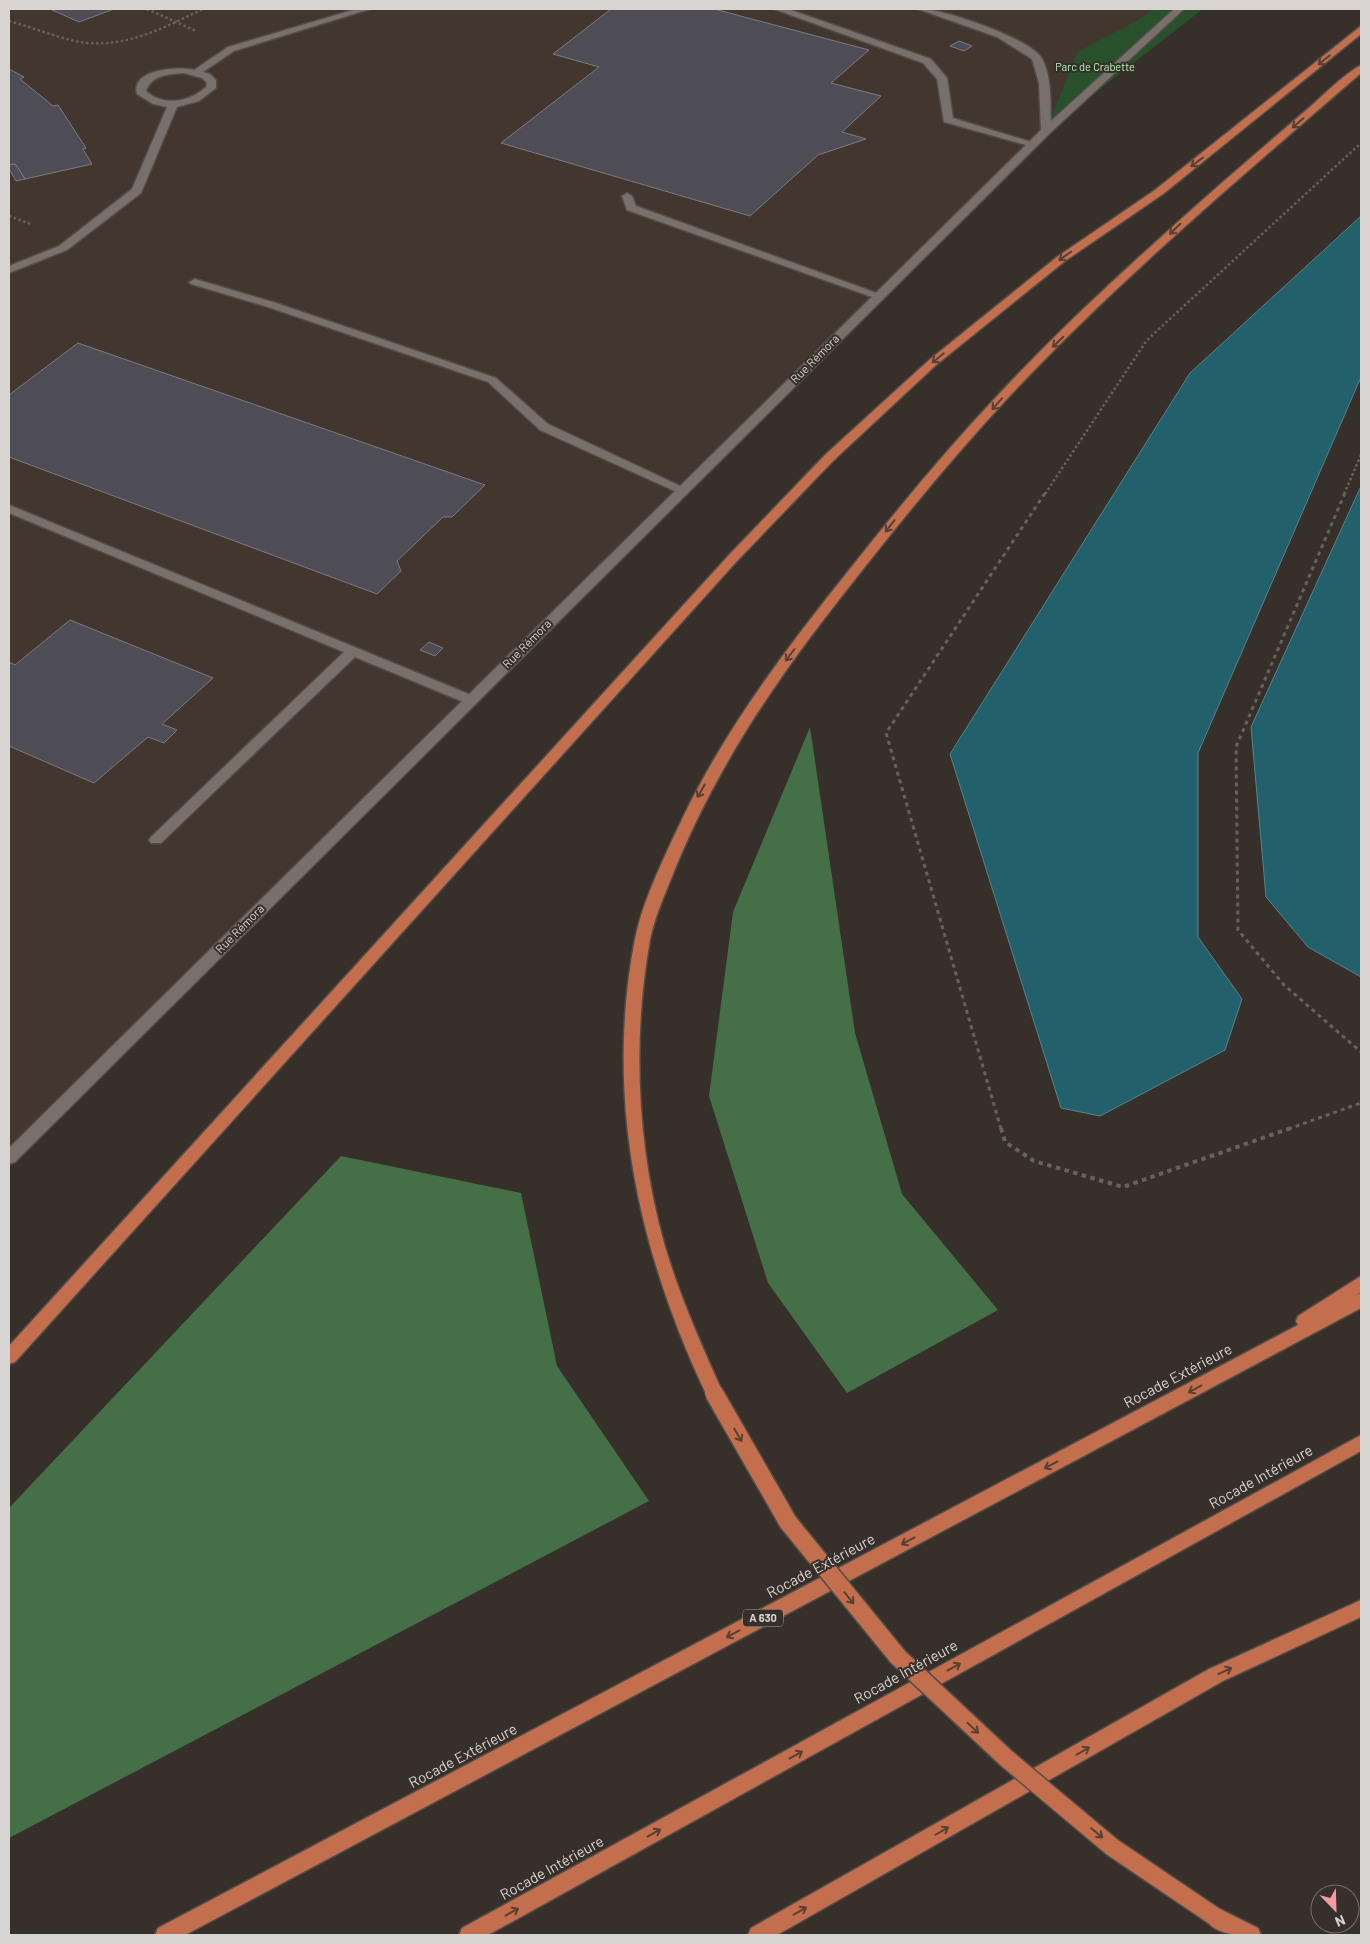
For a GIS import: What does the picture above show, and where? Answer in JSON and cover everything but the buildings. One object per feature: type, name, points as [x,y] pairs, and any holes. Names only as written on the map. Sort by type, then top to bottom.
[{"type":"highway","points":[[9,1357],[732,558],[830,458],[932,363],[970,332],[1061,259],[1159,192],[1361,29]]},
{"type":"highway","points":[[1251,1935],[1214,1916],[1112,1846],[1006,1758],[898,1657],[788,1522],[714,1393],[667,1279],[646,1202],[633,1103],[632,1015],[644,934],[667,868],[698,795],[740,726],[792,652],[912,498],[1030,368],[1183,221],[1361,68]]},
{"type":"highway","points":[[1227,1371],[1361,1283]]},
{"type":"highway","name":"Rocade Extérieure","points":[[165,1935],[1361,1300]]},
{"type":"highway","name":"Rocade Intérieure","points":[[469,1935],[1361,1442]]},
{"type":"highway","points":[[758,1935],[1216,1675],[1361,1608]]},
{"type":"street","points":[[197,72],[232,49],[365,9]]},
{"type":"street","points":[[779,9],[927,61],[942,78],[948,120],[1033,144]]},
{"type":"street","points":[[923,9],[1000,35],[1036,58],[1044,83],[1046,131]]},
{"type":"street","name":"Rue Rémora","points":[[9,1158],[1046,131],[1179,9]]},
{"type":"street","points":[[184,70],[197,72],[206,76],[212,82],[211,88],[196,100],[173,104],[156,102],[146,98],[141,92],[142,85],[148,79],[158,74],[184,70]]},
{"type":"street","points":[[9,270],[64,248],[137,191],[173,104]]},
{"type":"street","points":[[627,196],[631,208],[879,296]]},
{"type":"street","points":[[194,282],[272,305],[492,380],[544,427],[683,490]]},
{"type":"street","points":[[9,509],[471,700]]},
{"type":"street","points":[[156,840],[354,651]]},
{"type":"path","points":[[146,9],[176,21],[232,49]]},
{"type":"path","points":[[9,21],[76,41],[107,44],[148,34],[203,9]]},
{"type":"path","points":[[1361,143],[1147,340],[886,733],[1005,1142],[1034,1161],[1123,1187],[1361,1103]]},
{"type":"path","points":[[1361,455],[1236,747],[1238,930],[1284,985],[1361,1052]]},
{"type":"shaded area","points":[[9,9],[1152,9],[1138,20],[1046,131],[9,1158]]},
{"type":"green space","name":"Parc de Crabette","points":[[1152,9],[1203,9],[1046,131],[1077,52],[1138,20]]},
{"type":"green space","points":[[810,727],[855,1033],[902,1194],[998,1310],[847,1393],[768,1283],[709,1096],[733,912]]},
{"type":"green space","points":[[341,1156],[521,1193],[557,1366],[649,1501],[9,1838],[9,1508]]},
{"type":"water","points":[[1361,216],[1361,377],[1198,753],[1198,937],[1242,999],[1225,1050],[1100,1116],[1061,1108],[950,754],[1190,373]]},
{"type":"water","points":[[1361,486],[1361,977],[1308,947],[1266,897],[1251,727]]}]
